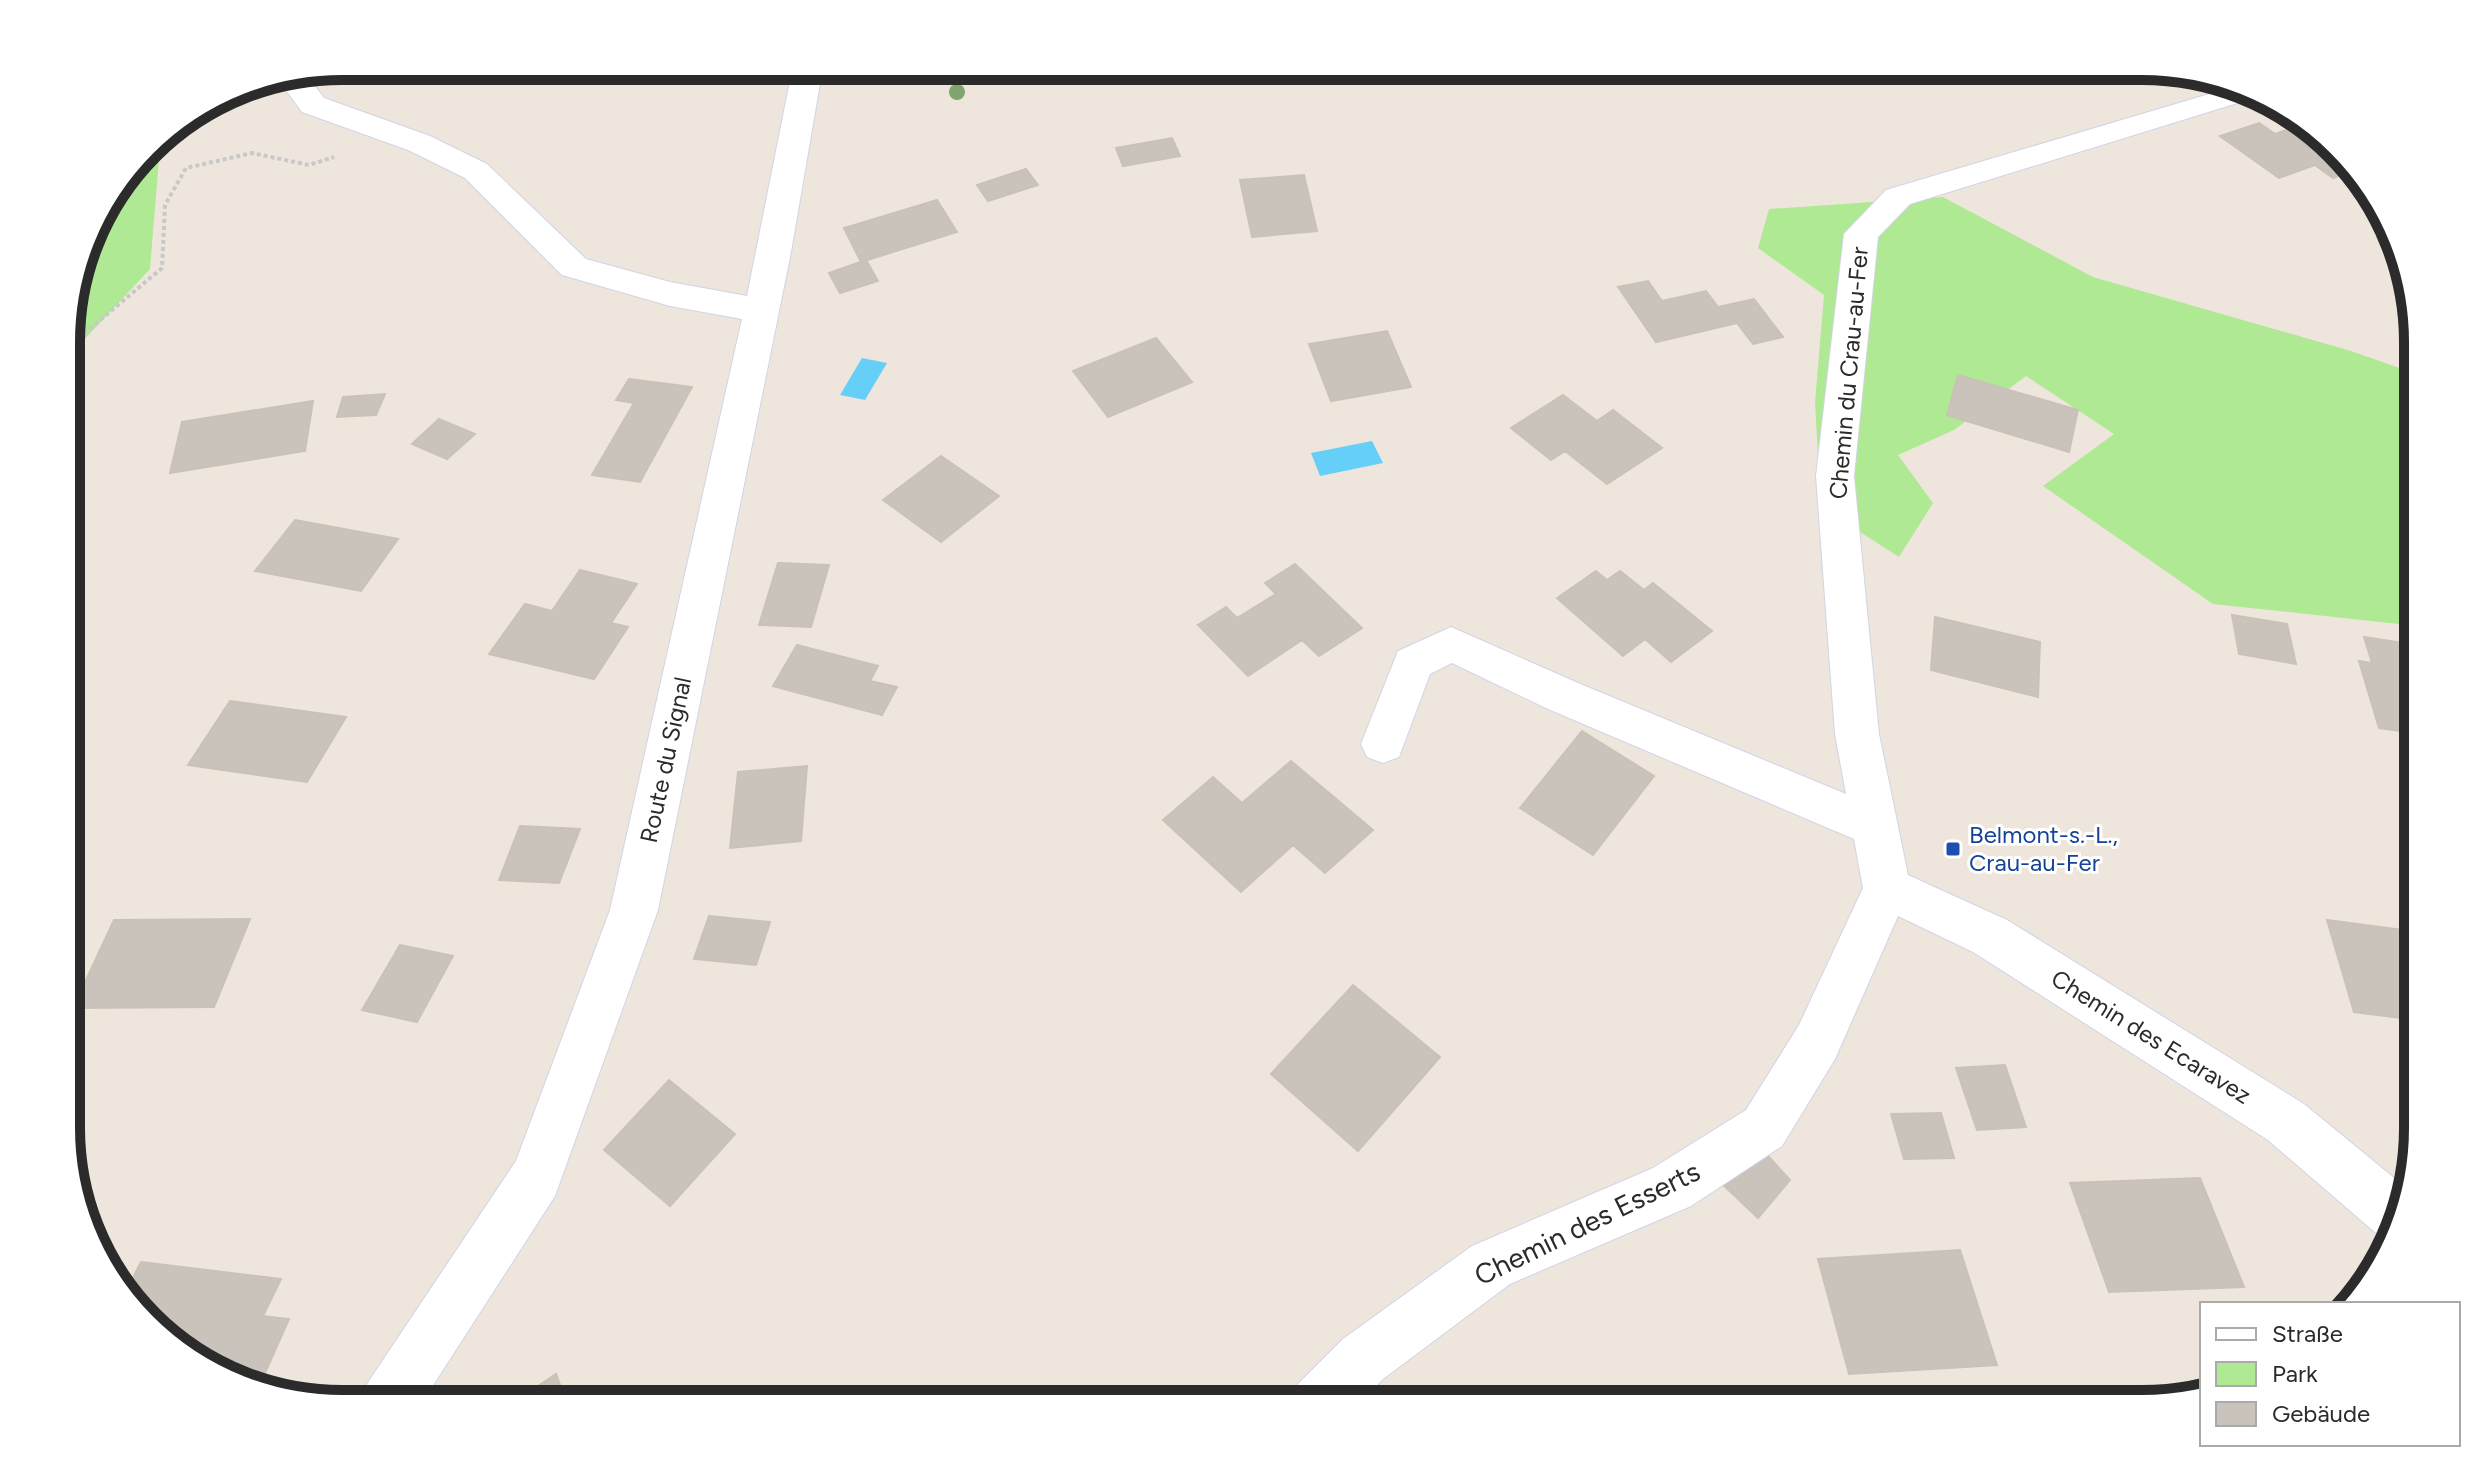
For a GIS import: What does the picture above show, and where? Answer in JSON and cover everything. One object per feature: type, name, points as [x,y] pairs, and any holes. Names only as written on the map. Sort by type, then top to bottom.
[{"type":"street","name":"Route du Signal","points":[[396,1390],[536,1177],[634,910],[774,252],[805,81]]},
{"type":"street","points":[[297,84],[313,105],[399,136],[476,171],[574,267],[670,294],[760,310]]},
{"type":"street","name":"Chemin du Crau-au-Fer","points":[[1887,888],[1857,734],[1835,476],[1861,234],[1898,197],[2232,97]]},
{"type":"street","points":[[1383,744],[1413,663],[1451,644],[1563,696],[1876,827]]},
{"type":"street","name":"Chemin des Ecaravez","points":[[1887,888],[1990,936],[2273,1114],[2390,1210]]},
{"type":"street","name":"Chemin des Esserts","points":[[1333,1389],[1363,1359],[1491,1265],[1672,1187],[1764,1128],[1817,1042],[1887,888]]},
{"type":"path","points":[[80,337],[162,268],[165,205],[186,168],[252,153],[309,165],[399,136]]},
{"type":"green space","points":[[159,155],[150,269],[80,344],[82,308],[100,242],[124,196]]},
{"type":"green space","points":[[1943,197],[2093,277],[2351,351],[2403,369],[2403,624],[2213,604],[2043,486],[2114,434],[2026,376],[1954,430],[1898,455],[1933,503],[1899,557],[1821,507],[1815,403],[1824,295],[1758,248],[1769,209]]},
{"type":"water","points":[[862,358],[887,363],[865,400],[840,395]]},
{"type":"water","points":[[1372,441],[1383,463],[1320,476],[1311,453]]},
{"type":"building","points":[[2259,123],[2275,134],[2292,128],[2343,174],[2333,178],[2315,165],[2279,178],[2220,136]]},
{"type":"building","points":[[1172,138],[1180,156],[1123,166],[1116,148]]},
{"type":"building","points":[[1026,169],[1038,185],[988,201],[977,185]]},
{"type":"building","points":[[1304,175],[1317,231],[1252,237],[1240,180]]},
{"type":"building","points":[[937,200],[957,232],[861,262],[844,228]]},
{"type":"building","points":[[866,260],[878,281],[840,293],[829,273]]},
{"type":"building","points":[[1648,281],[1662,301],[1706,291],[1718,307],[1754,299],[1783,337],[1753,344],[1737,323],[1656,342],[1618,287]]},
{"type":"building","points":[[1387,331],[1411,387],[1331,401],[1309,344]]},
{"type":"building","points":[[1156,338],[1192,382],[1108,417],[1073,371]]},
{"type":"building","points":[[1958,375],[2078,410],[2069,452],[1947,415]]},
{"type":"building","points":[[629,379],[692,387],[640,482],[592,475],[634,403],[616,400]]},
{"type":"building","points":[[385,394],[376,415],[337,417],[343,397]]},
{"type":"building","points":[[1563,395],[1597,421],[1613,410],[1662,448],[1607,484],[1565,451],[1551,460],[1511,428]]},
{"type":"building","points":[[313,401],[305,451],[170,473],[182,422]]},
{"type":"building","points":[[439,419],[475,434],[447,459],[412,444]]},
{"type":"building","points":[[941,456],[999,496],[941,542],[883,500]]},
{"type":"building","points":[[295,520],[398,539],[361,591],[255,571]]},
{"type":"building","points":[[778,563],[829,565],[811,627],[759,625]]},
{"type":"building","points":[[1295,564],[1362,628],[1319,656],[1302,640],[1248,676],[1198,625],[1226,607],[1237,618],[1276,594],[1265,583]]},
{"type":"building","points":[[580,570],[637,584],[611,623],[628,627],[594,679],[489,654],[525,604],[552,611]]},
{"type":"building","points":[[1596,571],[1607,580],[1620,571],[1644,590],[1653,583],[1712,631],[1671,662],[1645,639],[1623,656],[1557,598]]},
{"type":"building","points":[[2232,615],[2287,624],[2296,664],[2239,654]]},
{"type":"building","points":[[1935,617],[2040,642],[2038,697],[1931,670]]},
{"type":"building","points":[[2364,637],[2403,643],[2403,731],[2379,728],[2359,661],[2372,663]]},
{"type":"building","points":[[797,645],[878,666],[870,681],[897,687],[882,715],[773,686]]},
{"type":"building","points":[[230,701],[346,717],[307,782],[188,765]]},
{"type":"building","points":[[1582,731],[1654,776],[1593,855],[1520,808]]},
{"type":"building","points":[[1291,761],[1373,830],[1325,873],[1293,845],[1241,892],[1163,820],[1213,777],[1242,803]]},
{"type":"building","points":[[807,766],[801,841],[730,848],[738,772]]},
{"type":"building","points":[[520,826],[580,829],[559,883],[499,880]]},
{"type":"building","points":[[709,916],[770,922],[756,965],[694,959]]},
{"type":"building","points":[[250,919],[214,1007],[80,1008],[80,993],[114,920]]},
{"type":"building","points":[[2327,920],[2403,930],[2403,1018],[2354,1012]]},
{"type":"building","points":[[400,945],[453,956],[417,1022],[362,1010]]},
{"type":"building","points":[[1353,985],[1440,1057],[1358,1151],[1271,1074]]},
{"type":"building","points":[[2005,1065],[2026,1127],[1977,1130],[1956,1068]]},
{"type":"building","points":[[669,1080],[735,1134],[670,1206],[604,1150]]},
{"type":"building","points":[[1941,1113],[1954,1158],[1904,1159],[1891,1114]]},
{"type":"building","points":[[1757,1144],[1790,1180],[1758,1218],[1717,1179]]},
{"type":"building","points":[[2200,1178],[2244,1287],[2109,1292],[2070,1183]]},
{"type":"building","points":[[1960,1250],[1997,1365],[1849,1374],[1818,1259]]},
{"type":"building","points":[[141,1262],[281,1279],[263,1316],[289,1319],[263,1377],[211,1355],[183,1336],[145,1301],[130,1282]]},
{"type":"building","points":[[556,1374],[562,1390],[532,1390]]},
{"type":"place","name":"Belmont-s.-L., Crau-au-Fer","points":[[1953,849]]}]
